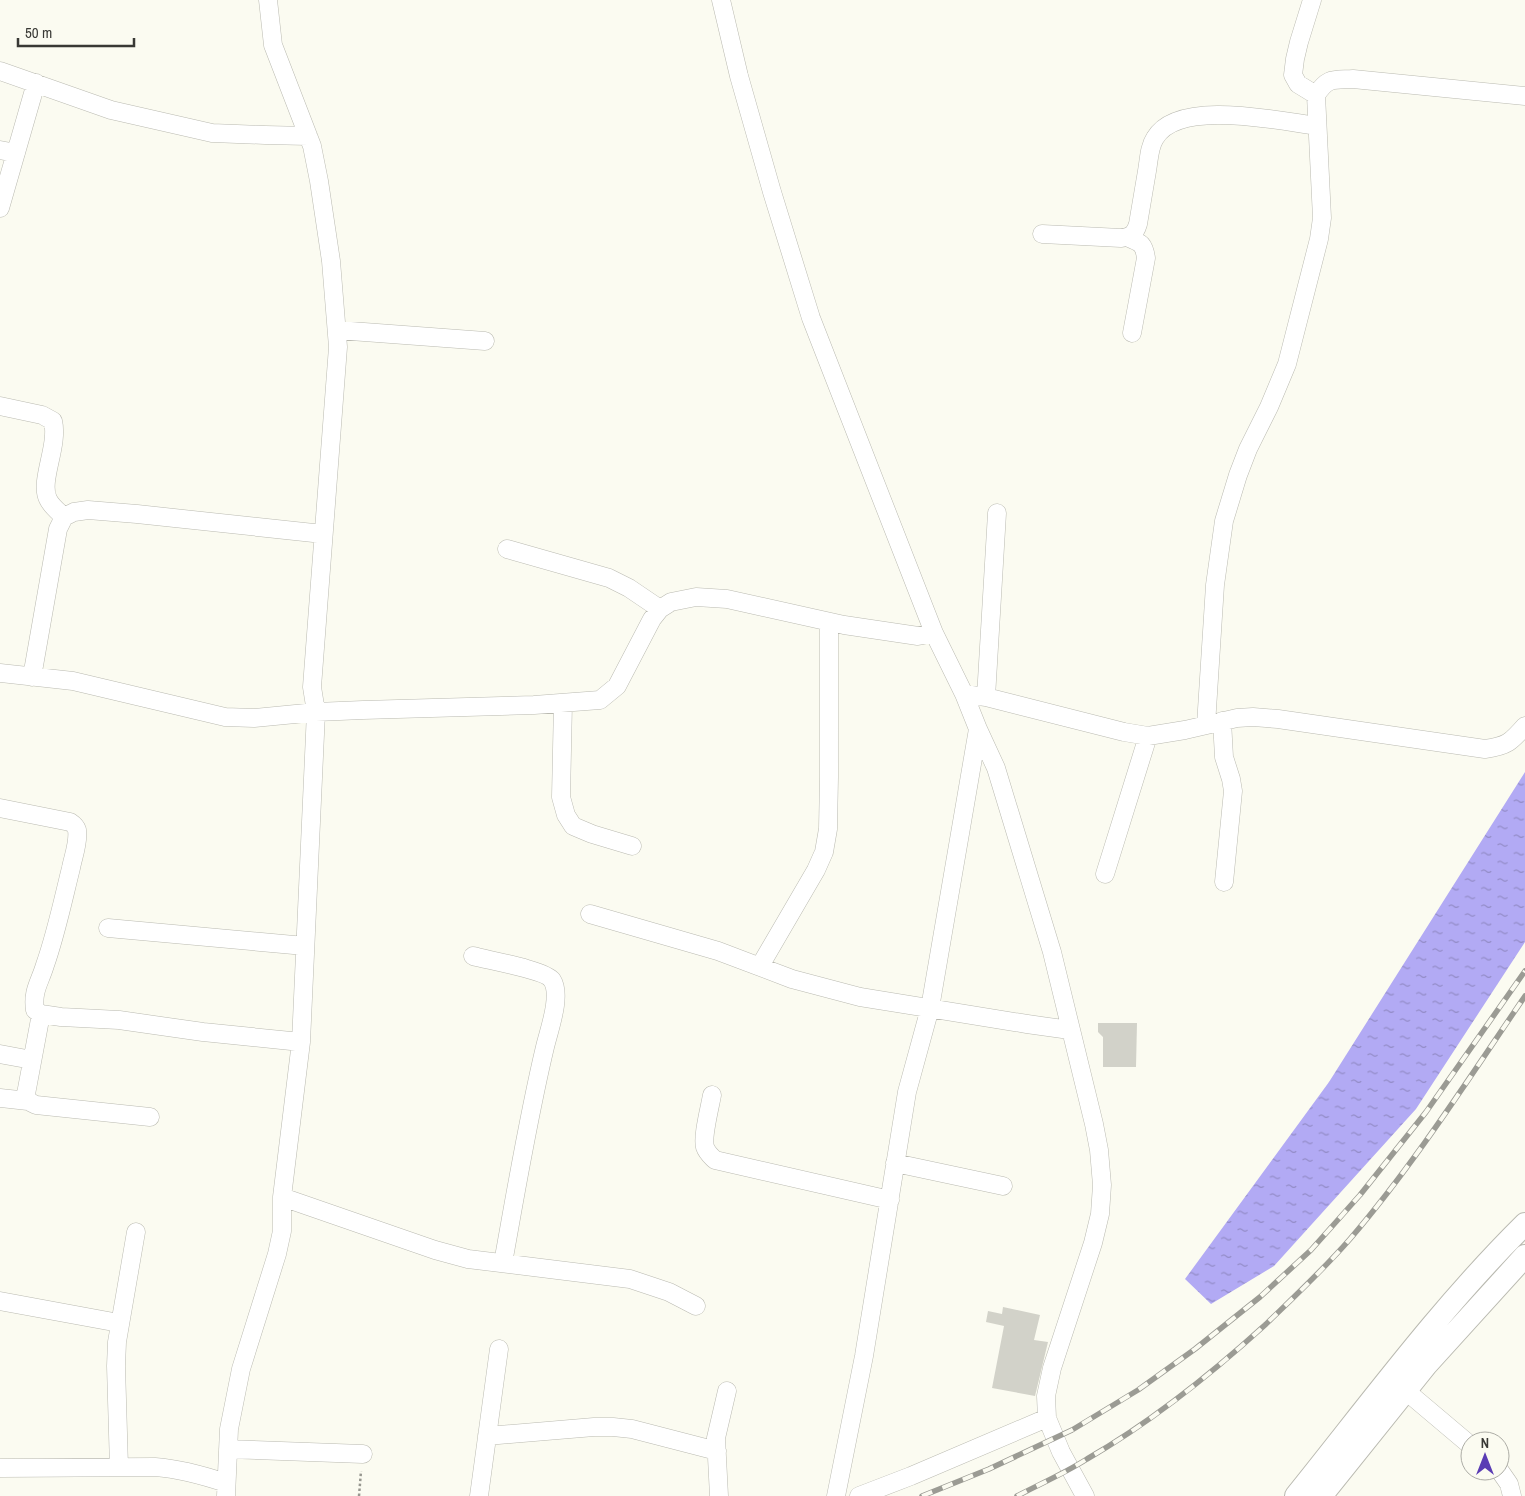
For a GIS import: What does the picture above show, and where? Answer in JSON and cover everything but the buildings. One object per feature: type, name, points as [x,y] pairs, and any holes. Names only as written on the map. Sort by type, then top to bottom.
[{"type":"main road","points":[[1296,1496],[1419,1342],[1499,1249],[1525,1224]]},
{"type":"main road","points":[[1321,1496],[1426,1365],[1525,1256]]},
{"type":"street","points":[[0,1468],[155,1467],[176,1469],[198,1473],[226,1490],[229,1429],[241,1369],[277,1254],[282,1231],[282,1197],[301,1042],[316,712],[312,687],[338,347],[331,261],[312,146],[273,46],[268,0]]},
{"type":"street","points":[[721,0],[772,192],[811,318],[934,633],[964,694],[996,768],[1052,952],[1094,1124],[1099,1150],[1102,1186],[1100,1214],[1093,1243],[1052,1368],[1046,1396],[1047,1418],[1060,1452],[1085,1496]]},
{"type":"street","points":[[1312,0],[1301,33],[1295,59],[1294,75],[1298,84],[1316,95]]},
{"type":"street","points":[[0,71],[111,110],[212,133],[308,136]]},
{"type":"street","points":[[1224,882],[1232,790],[1231,779],[1214,723],[1215,585],[1224,520],[1238,475],[1287,364],[1319,239],[1322,218],[1316,95],[1323,84],[1333,80],[1353,79],[1525,96]]},
{"type":"street","points":[[0,208],[8,151],[36,84]]},
{"type":"street","points":[[1129,238],[1135,232],[1138,224],[1151,149],[1155,138],[1163,128],[1180,119],[1199,115],[1252,117],[1317,126]]},
{"type":"street","points":[[1042,234],[1129,238],[1140,242],[1144,248],[1146,258],[1132,333]]},
{"type":"street","points":[[337,330],[485,341]]},
{"type":"street","points":[[0,406],[42,414],[53,421],[55,428],[54,443],[45,490],[48,500],[64,517]]},
{"type":"street","points":[[32,676],[58,529],[64,517],[74,512],[88,510],[138,514],[323,534]]},
{"type":"street","points":[[986,697],[997,512]]},
{"type":"street","points":[[507,549],[609,578],[629,588],[660,609]]},
{"type":"street","points":[[0,673],[73,681],[225,717],[254,718],[316,712],[534,705],[600,700],[617,686],[652,619],[660,609],[671,602],[696,597],[727,599],[829,622],[918,636],[934,633]]},
{"type":"street","points":[[760,966],[816,870],[824,852],[828,829],[830,777],[829,622]]},
{"type":"street","points":[[964,694],[986,697],[1124,732],[1148,736],[1238,718],[1267,718],[1485,749],[1502,747],[1515,738],[1525,726]]},
{"type":"street","points":[[563,703],[561,796],[566,815],[573,826],[632,846]]},
{"type":"street","points":[[836,1496],[864,1356],[907,1092],[930,1008],[978,729]]},
{"type":"street","points":[[1105,874],[1148,736]]},
{"type":"street","points":[[0,808],[70,822],[76,826],[78,832],[63,900],[34,999],[35,1010],[41,1014],[118,1020],[203,1032],[301,1042]]},
{"type":"street","points":[[590,914],[718,951],[792,979],[860,997],[1070,1030]]},
{"type":"street","points":[[108,928],[305,946]]},
{"type":"street","points":[[473,956],[539,972],[551,978],[555,986],[555,1003],[536,1086],[503,1263]]},
{"type":"street","points":[[28,1101],[26,1094],[41,1014]]},
{"type":"street","points":[[0,1054],[32,1060]]},
{"type":"street","points":[[712,1095],[705,1134],[705,1146],[708,1154],[715,1160],[890,1200]]},
{"type":"street","points":[[0,1098],[28,1101],[36,1105],[150,1117]]},
{"type":"street","points":[[895,1163],[1003,1186]]},
{"type":"street","points":[[282,1197],[435,1250],[468,1259],[630,1279],[669,1292],[696,1306]]},
{"type":"street","points":[[119,1467],[116,1366],[120,1323],[136,1232]]},
{"type":"street","points":[[0,1301],[120,1323]]},
{"type":"street","points":[[479,1496],[499,1349]]},
{"type":"street","points":[[720,1496],[716,1438],[727,1391]]},
{"type":"street","points":[[1406,1391],[1460,1437]]},
{"type":"street","points":[[859,1496],[912,1476],[1047,1418]]},
{"type":"street","points":[[487,1436],[613,1427],[641,1431],[718,1451]]},
{"type":"street","points":[[228,1449],[363,1454]]},
{"type":"street","points":[[1506,1481],[1512,1496]]},
{"type":"path","points":[[358,1496],[363,1454]]},
{"type":"water","points":[[1525,772],[1525,942],[1416,1109],[1274,1266],[1211,1304],[1185,1279],[1329,1082]]},
{"type":"railway","points":[[922,1496],[989,1469],[1072,1430],[1138,1390],[1195,1349],[1260,1297],[1311,1250],[1360,1195],[1426,1112],[1525,971]]},
{"type":"railway","points":[[1017,1496],[1079,1464],[1157,1414],[1244,1344],[1309,1283],[1350,1239],[1397,1180],[1441,1120],[1525,996]]}]
